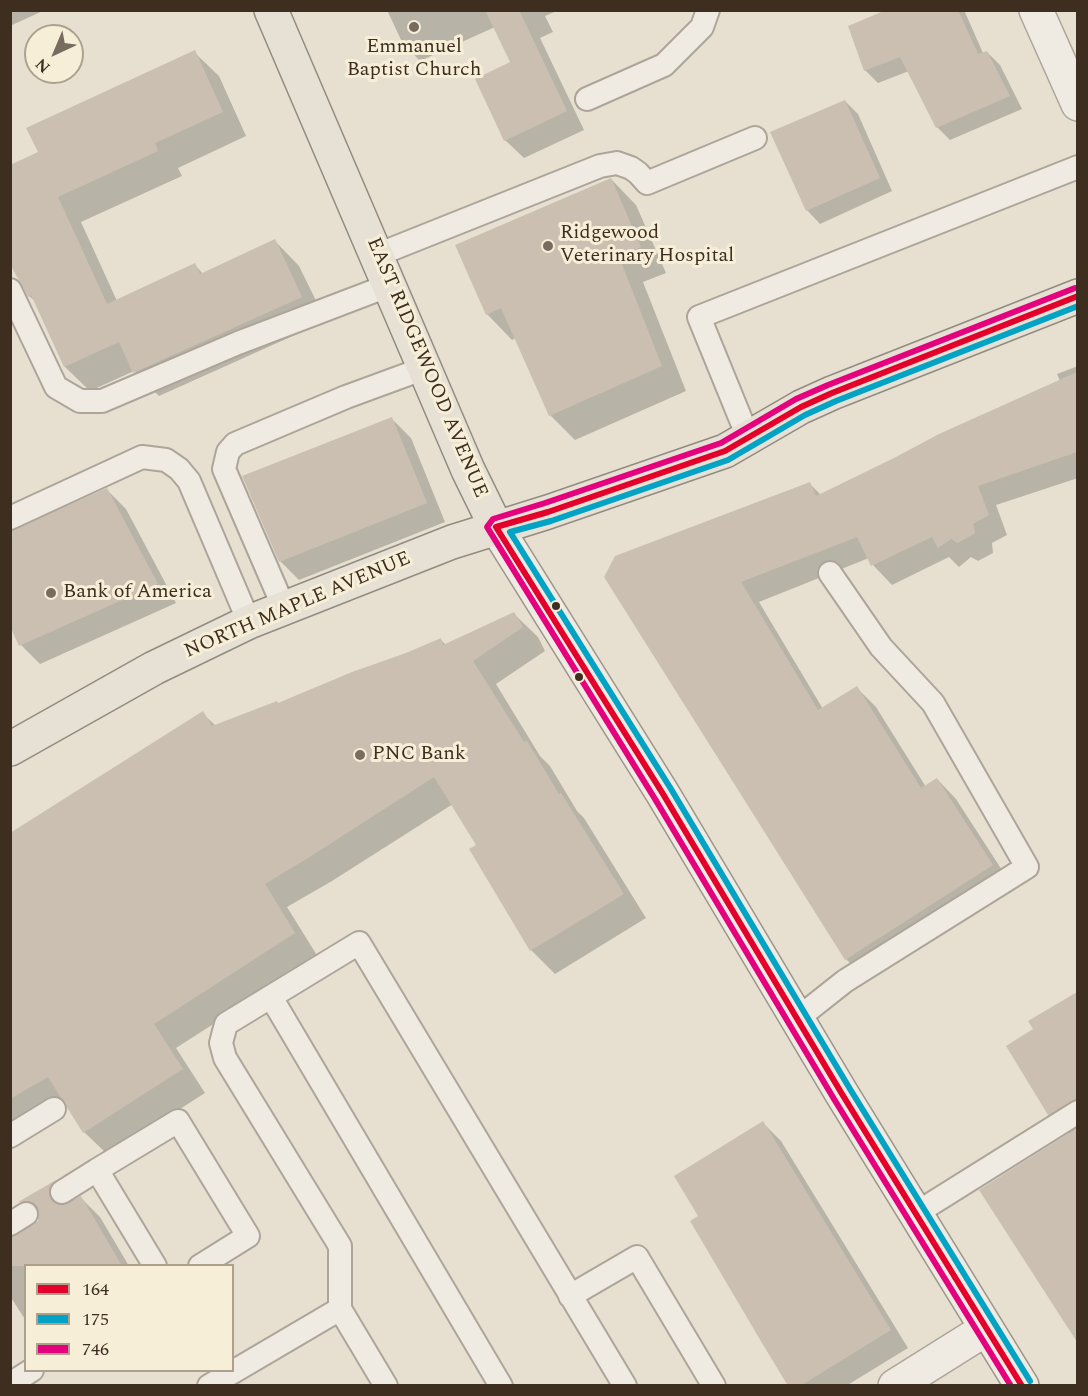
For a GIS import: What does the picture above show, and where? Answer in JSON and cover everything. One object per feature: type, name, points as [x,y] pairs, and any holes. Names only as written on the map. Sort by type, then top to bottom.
[{"type":"main road","name":"EAST RIDGEWOOD AVENUE","points":[[271,10],[468,470],[496,527]]},
{"type":"main road","name":"NORTH MAPLE AVENUE","points":[[10,749],[154,668],[249,622],[452,542],[548,512],[724,451],[801,407],[832,393],[1077,296]]},
{"type":"street","points":[[1036,10],[1077,104]]},
{"type":"street","name":"EAST RIDGEWOOD AVENUE","points":[[496,527],[663,794],[915,1214],[1022,1386]]},
{"type":"street","points":[[895,1386],[986,1329]]},
{"type":"lane","points":[[587,99],[664,65],[702,27],[708,10]]},
{"type":"lane","points":[[377,255],[600,166],[617,163],[631,168],[639,173],[647,183],[754,138]]},
{"type":"lane","points":[[748,437],[699,317],[1077,168]]},
{"type":"lane","points":[[10,290],[56,387],[80,401],[102,401],[238,343],[390,285]]},
{"type":"lane","points":[[284,608],[224,469],[228,452],[235,444],[336,401],[425,368]]},
{"type":"lane","points":[[10,518],[142,458],[166,460],[179,469],[189,481],[249,622]]},
{"type":"lane","points":[[797,1019],[845,981],[1027,867],[933,703],[881,647],[830,573]]},
{"type":"lane","points":[[386,1386],[340,1309],[340,1246],[225,1058],[221,1043],[226,1024],[359,944],[625,1386]]},
{"type":"lane","points":[[270,997],[501,1386]]},
{"type":"lane","points":[[10,1136],[54,1110]]},
{"type":"lane","points":[[915,1214],[1077,1112]]},
{"type":"lane","points":[[62,1192],[178,1121],[248,1236],[203,1264]]},
{"type":"lane","points":[[97,1170],[154,1264]]},
{"type":"lane","points":[[570,1296],[637,1257],[714,1386]]},
{"type":"lane","points":[[234,1371],[340,1309]]},
{"type":"lane","points":[[10,1384],[30,1372]]},
{"type":"lane","points":[[209,1386],[233,1372]]},
{"type":"building","points":[[485,10],[519,10],[567,111],[504,141],[475,79],[510,62]]},
{"type":"building","points":[[886,10],[958,10],[978,54],[987,51],[1010,96],[936,128],[900,57],[864,71],[848,26]]},
{"type":"building","points":[[195,50],[223,112],[155,143],[158,151],[58,197],[107,304],[195,263],[200,274],[275,239],[302,297],[133,373],[119,342],[64,367],[31,295],[28,297],[10,264],[10,165],[38,152],[26,128]]},
{"type":"building","points":[[845,100],[880,178],[806,211],[770,132]]},
{"type":"building","points":[[611,178],[641,247],[619,257],[662,366],[549,416],[501,308],[486,315],[455,245]]},
{"type":"building","points":[[1077,372],[1077,452],[978,486],[989,515],[973,524],[975,533],[958,543],[951,539],[938,548],[932,537],[871,566],[857,537],[741,582],[818,710],[857,686],[921,788],[937,778],[993,865],[845,960],[604,577],[615,556],[810,482],[816,496],[939,434]]},
{"type":"building","points":[[392,417],[427,503],[279,562],[242,476]]},
{"type":"building","points":[[107,488],[158,584],[19,646],[10,626],[10,531]]},
{"type":"building","points":[[514,612],[523,627],[473,661],[524,742],[527,741],[559,794],[561,793],[624,894],[530,951],[469,849],[476,845],[434,777],[265,884],[295,933],[154,1024],[183,1069],[83,1133],[48,1077],[10,1099],[10,833],[203,711],[212,726],[277,701],[278,703],[441,638],[443,645]]},
{"type":"building","points":[[1077,992],[1077,1099],[1048,1115],[1006,1046],[1033,1029],[1028,1021]]},
{"type":"building","points":[[763,1121],[891,1330],[800,1386],[788,1386],[762,1343],[690,1221],[698,1216],[674,1176]]},
{"type":"building","points":[[1077,1128],[1077,1342],[979,1190]]},
{"type":"building","points":[[56,1180],[50,1186],[51,1200],[63,1205],[81,1196],[121,1264],[10,1266],[10,1237],[33,1225],[38,1221],[39,1214],[38,1207],[33,1202],[18,1202]]},
{"type":"transit line","name":"746","points":[[1011,1386],[487,527],[493,519],[721,443],[796,399],[1075,288]]},
{"type":"transit line","name":"164","points":[[1022,1386],[842,1094],[663,794],[496,527],[548,512],[725,451],[801,407],[832,393],[1078,296]]},
{"type":"transit line","name":"175","points":[[1030,1381],[850,1089],[671,789],[510,532],[551,521],[728,460],[805,415],[836,401],[1078,306]]},
{"type":"place","name":"Emmanuel Baptist Church","points":[[414,27]]},
{"type":"place","name":"Ridgewood Veterinary Hospital","points":[[548,246]]},
{"type":"place","name":"Bank of America","points":[[51,593]]},
{"type":"place","name":"PNC Bank","points":[[360,755]]}]
